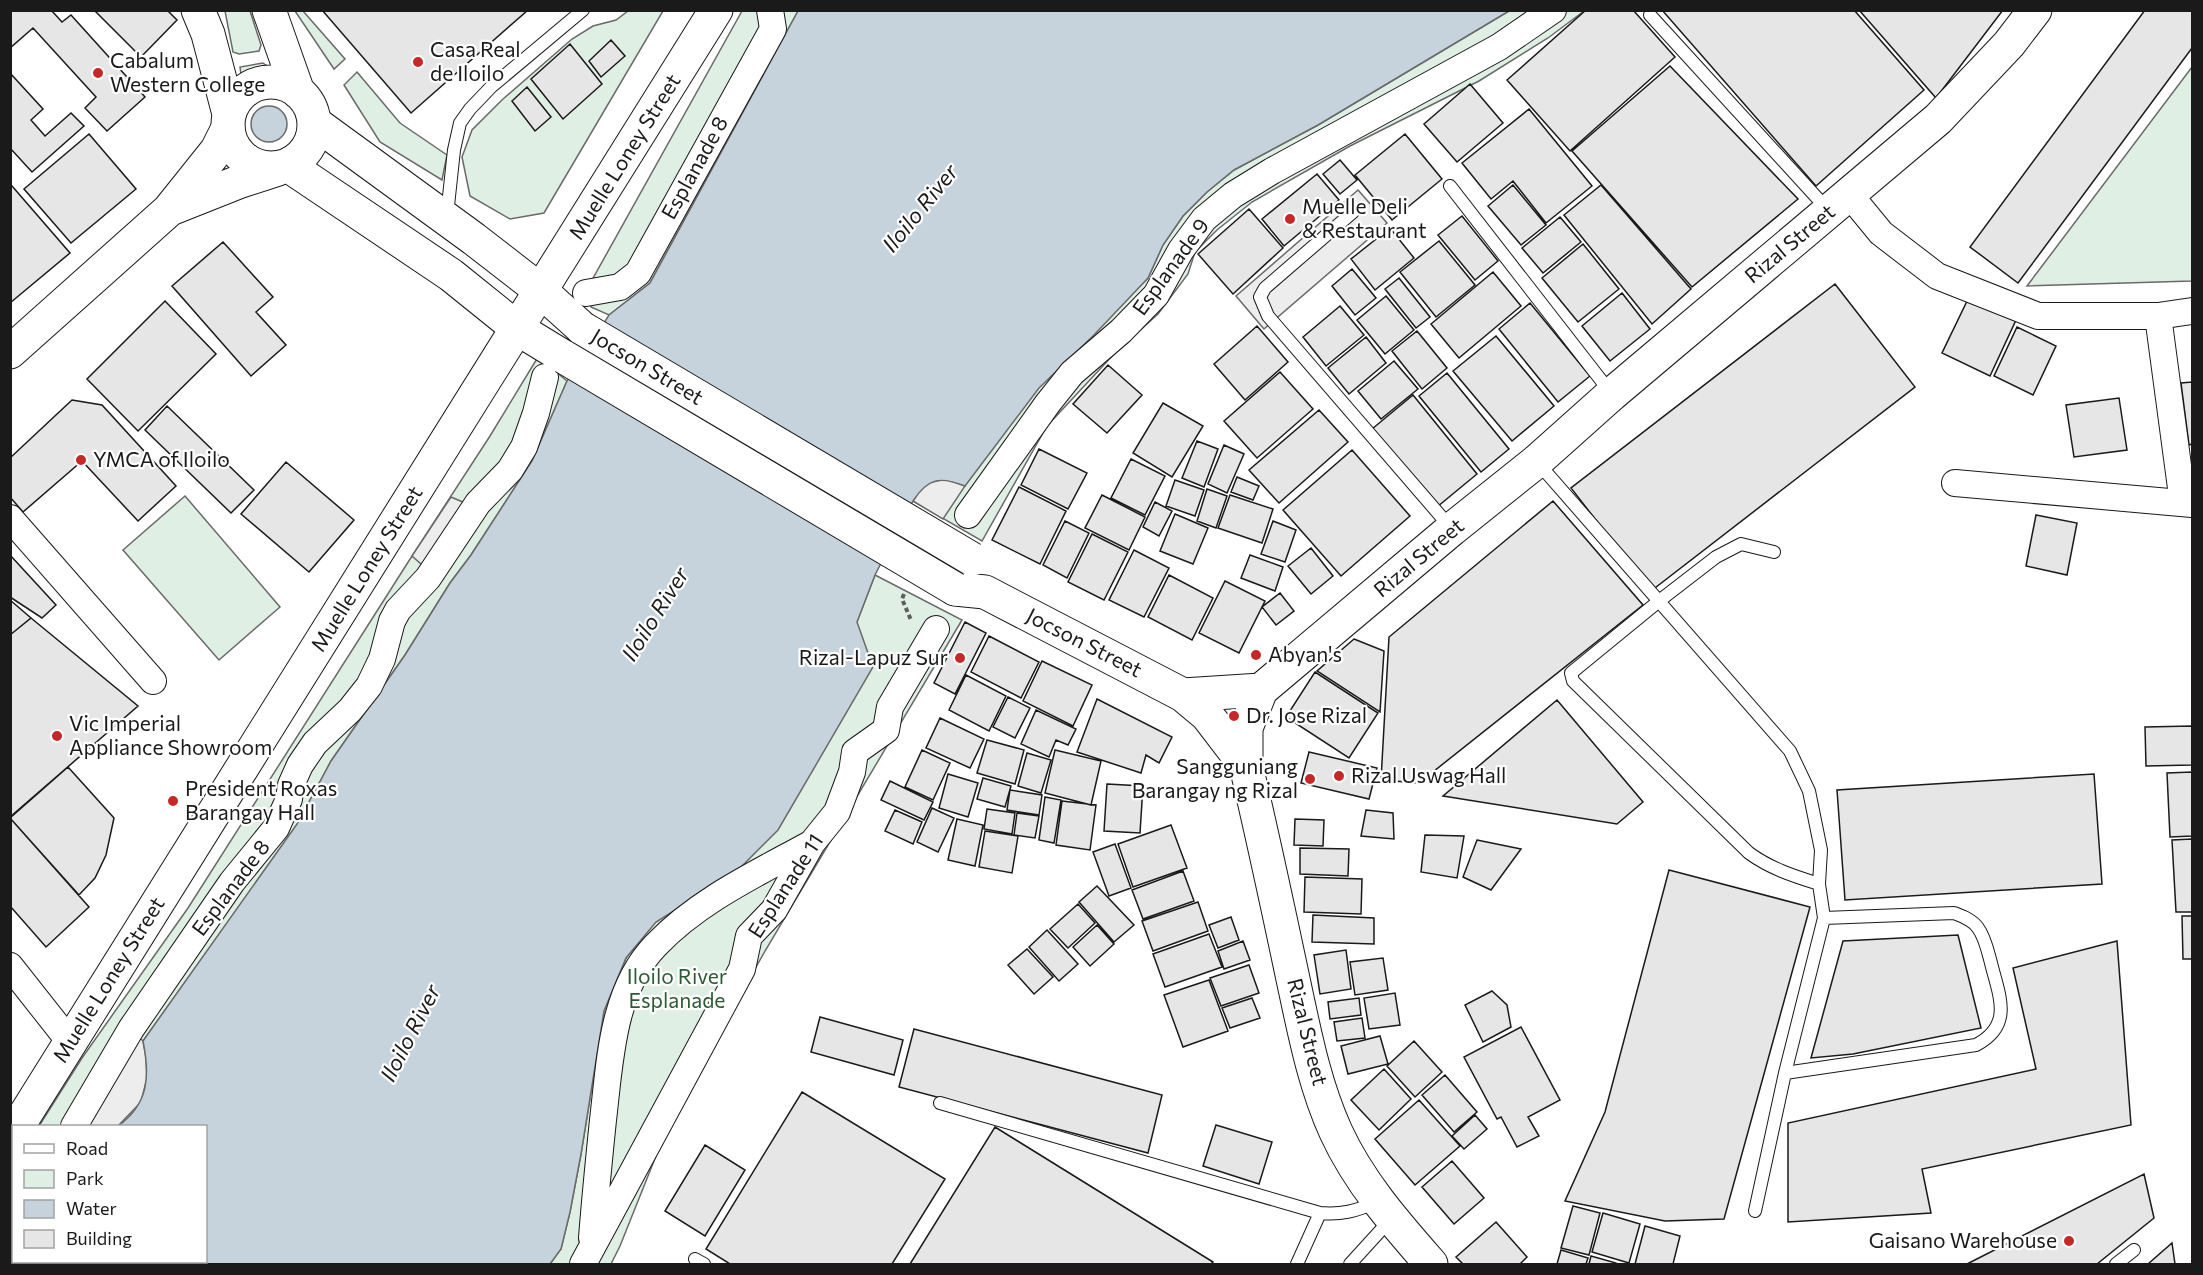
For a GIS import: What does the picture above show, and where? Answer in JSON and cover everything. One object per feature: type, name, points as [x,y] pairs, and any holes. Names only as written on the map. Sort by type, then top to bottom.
[{"type":"main road","points":[[198,10],[208,34],[231,142],[250,164],[263,168],[283,167]]},
{"type":"main road","points":[[268,10],[298,92]]},
{"type":"main road","name":"Muelle Loney Street","points":[[19,1125],[716,10]]},
{"type":"main road","name":"Rizal Street","points":[[1431,1264],[1385,1210],[1353,1165],[1322,1095],[1304,1031],[1246,766],[1246,728],[1261,690],[1452,529],[1537,461],[1612,394],[1938,119],[2009,44],[2035,10]]},
{"type":"main road","points":[[10,352],[169,210],[207,163],[228,121],[234,102],[242,93],[258,84],[276,82],[288,85],[307,101],[315,123],[314,136],[300,158],[283,167],[231,184],[169,210]]},
{"type":"main road","name":"Jocson Street","points":[[315,123],[474,239],[541,291],[582,328],[972,559],[970,590]]},
{"type":"main road","name":"Jocson Street","points":[[283,167],[451,275],[518,329],[554,367],[970,590],[1145,674],[1183,695],[1207,715],[1246,766]]},
{"type":"main road","points":[[1183,695],[1261,690]]},
{"type":"street","name":"Esplanade 8","points":[[586,293],[620,286],[638,273],[705,148],[773,29],[770,10]]},
{"type":"street","name":"Esplanade 9","points":[[968,515],[1047,403],[1072,373],[1121,331],[1156,295],[1181,250],[1204,219],[1233,195],[1272,171],[1499,47],[1553,10]]},
{"type":"street","points":[[1839,203],[1936,276],[2038,316],[2158,316],[2193,311]]},
{"type":"street","points":[[1955,483],[2188,503],[2158,316]]},
{"type":"street","name":"Esplanade 8","points":[[75,1125],[131,1029],[232,882],[276,828],[289,799],[291,784],[300,765],[315,743],[350,710],[369,686],[382,658],[392,621],[398,610],[428,578],[478,503],[510,470],[524,447],[554,367]]},
{"type":"street","points":[[10,518],[153,681]]},
{"type":"street","name":"Esplanade 11","points":[[587,1256],[742,969],[749,936],[774,910],[812,843],[837,812],[852,772],[855,752],[886,730],[890,707],[936,629]]},
{"type":"street","name":"Esplanade 11","points":[[587,1256],[615,1034],[623,1000],[636,973],[655,946],[684,919],[744,881],[812,843]]},
{"type":"street","points":[[10,966],[70,1042]]},
{"type":"lane","points":[[447,220],[454,150],[460,123],[491,87],[582,10]]},
{"type":"lane","points":[[1650,15],[1839,203]]},
{"type":"lane","points":[[1450,186],[1612,394]]},
{"type":"lane","points":[[1353,212],[1265,288],[1260,297],[1268,316],[1452,529]]},
{"type":"lane","points":[[1537,461],[1790,751],[1809,791],[1821,850],[1819,884],[1824,918],[1785,1073],[1755,1211]]},
{"type":"lane","points":[[1774,552],[1741,544],[1716,557],[1571,673],[1573,681],[1749,853],[1773,868],[1819,884]]},
{"type":"lane","points":[[1785,1073],[1976,1045],[1991,1037],[1999,1023],[2002,1005],[1985,944],[1978,928],[1967,919],[1954,913],[1824,918]]},
{"type":"lane","points":[[940,1102],[1320,1213],[1385,1210]]},
{"type":"lane","points":[[1350,1264],[1385,1210]]},
{"type":"lane","points":[[1297,1264],[1320,1213]]},
{"type":"lane","points":[[2116,1264],[2134,1250]]},
{"type":"green space","points":[[225,11],[250,11],[261,45],[259,51],[239,54],[233,52]]},
{"type":"green space","points":[[295,11],[303,11],[345,59],[334,69]]},
{"type":"green space","points":[[628,11],[663,11],[544,213],[510,219],[470,196],[462,157],[472,130],[503,99],[572,39],[593,26],[616,20]]},
{"type":"green space","points":[[742,11],[798,11],[650,283],[609,315],[591,307],[592,280]]},
{"type":"green space","points":[[1509,11],[1584,11],[1548,38],[1479,81],[1350,146],[1252,202],[1217,230],[1195,252],[1188,274],[1158,314],[1115,353],[1047,426],[982,541],[913,501],[1148,278],[1163,245],[1183,216],[1207,192],[1234,170],[1318,125]]},
{"type":"green space","points":[[263,63],[267,66],[268,76],[242,82],[240,67]]},
{"type":"green space","points":[[2192,67],[2192,281],[2027,286]]},
{"type":"green space","points":[[357,72],[400,123],[447,155],[442,180],[380,142],[344,85]]},
{"type":"green space","points":[[538,357],[567,381],[532,461],[405,655],[331,761],[298,824],[143,1041],[118,1125],[40,1125],[82,1058],[188,908],[490,436]]},
{"type":"green space","points":[[185,496],[280,607],[219,660],[123,550]]},
{"type":"green space","name":"Iloilo River Esplanade","points":[[875,575],[962,620],[765,951],[668,1126],[611,1264],[550,1264],[561,1249],[570,1212],[604,1011],[626,958],[655,922],[737,871],[776,831]]},
{"type":"shaded area","points":[[1358,190],[1387,223],[1264,329],[1236,296]]},
{"type":"shaded area","points":[[946,479],[965,486],[943,519],[913,501],[928,483]]},
{"type":"shaded area","points":[[451,497],[465,503],[428,578],[421,564],[412,556]]},
{"type":"shaded area","points":[[131,1029],[143,1041],[146,1057],[147,1078],[141,1102],[119,1125],[75,1125]]},
{"type":"water","name":"Iloilo River","points":[[798,11],[1509,11],[1318,125],[1234,170],[1207,192],[1183,216],[1163,245],[1148,278],[1039,388],[965,486],[942,480],[935,481],[919,493],[875,575],[857,622],[873,667],[778,830],[737,871],[656,922],[626,958],[604,1011],[570,1212],[561,1249],[550,1264],[16,1264],[207,1263],[207,1125],[119,1125],[136,1108],[145,1088],[146,1066],[143,1041],[297,824],[331,761],[405,655],[532,461],[567,381],[609,315],[650,283]]},
{"type":"water","points":[[269,106],[282,111],[287,124],[282,137],[269,142],[256,137],[251,124],[256,111]]},
{"type":"building","name":"Cabalum Western College","points":[[10,10],[51,10],[62,22],[71,15],[145,97],[107,131],[85,108],[96,97],[33,28],[10,48]]},
{"type":"building","points":[[94,10],[167,10],[177,20],[141,57]]},
{"type":"building","name":"Casa Real de Iloilo","points":[[322,10],[448,11],[528,10],[411,113]]},
{"type":"building","points":[[1586,10],[1633,10],[1675,57],[1570,151],[1507,80]]},
{"type":"building","points":[[1662,10],[1854,10],[1924,90],[1816,186]]},
{"type":"building","points":[[1859,10],[2003,10],[1936,98]]},
{"type":"building","points":[[2145,10],[2192,10],[2192,48],[2018,283],[1970,247]]},
{"type":"building","points":[[611,40],[625,56],[601,77],[589,61]]},
{"type":"building","points":[[570,44],[602,84],[563,119],[531,79]]},
{"type":"building","points":[[1670,66],[1798,199],[1692,287],[1572,151]]},
{"type":"building","name":"Cabalum Western College","points":[[10,73],[43,109],[31,120],[45,136],[71,113],[84,126],[32,172],[10,148]]},
{"type":"building","points":[[1470,84],[1503,123],[1457,162],[1424,124]]},
{"type":"building","points":[[527,87],[551,117],[535,131],[512,101]]},
{"type":"building","points":[[1529,109],[1592,186],[1546,223],[1513,181],[1491,199],[1462,163]]},
{"type":"building","points":[[89,134],[136,189],[71,243],[24,189]]},
{"type":"building","points":[[1405,134],[1442,179],[1392,220],[1355,175]]},
{"type":"building","points":[[1340,160],[1357,180],[1340,194],[1323,174]]},
{"type":"building","points":[[1317,174],[1339,200],[1284,246],[1262,219]]},
{"type":"building","points":[[1513,185],[1546,225],[1521,245],[1488,206]]},
{"type":"building","points":[[1601,185],[1691,289],[1652,324],[1564,215]]},
{"type":"building","points":[[12,186],[70,253],[10,303],[10,188]]},
{"type":"building","points":[[1249,209],[1283,248],[1233,294],[1198,254]]},
{"type":"building","points":[[1462,216],[1498,261],[1475,280],[1438,235]]},
{"type":"building","points":[[1560,217],[1581,242],[1543,273],[1522,248]]},
{"type":"building","points":[[1390,228],[1414,258],[1375,290],[1351,259]]},
{"type":"building","points":[[1439,241],[1475,285],[1436,317],[1400,272]]},
{"type":"building","points":[[223,242],[273,297],[256,312],[286,345],[251,376],[172,286]]},
{"type":"building","points":[[1583,244],[1619,289],[1578,322],[1542,278]]},
{"type":"building","points":[[1352,269],[1376,298],[1355,315],[1332,286]]},
{"type":"building","points":[[1493,272],[1521,306],[1459,358],[1431,324]]},
{"type":"building","points":[[1399,278],[1430,317],[1416,328],[1385,289]]},
{"type":"building","points":[[1835,284],[1915,387],[1651,591],[1571,488]]},
{"type":"building","points":[[1622,293],[1650,329],[1610,361],[1582,326]]},
{"type":"building","points":[[1386,296],[1414,330],[1385,354],[1357,320]]},
{"type":"building","points":[[1969,297],[2016,320],[1990,376],[1942,353]]},
{"type":"building","points":[[165,301],[216,354],[138,431],[87,379]]},
{"type":"building","points":[[1530,303],[1590,376],[1558,402],[1499,329]]},
{"type":"building","points":[[1340,306],[1364,335],[1326,366],[1303,337]]},
{"type":"building","points":[[1257,326],[1288,362],[1245,400],[1214,364]]},
{"type":"building","points":[[2017,327],[2056,346],[2033,395],[1994,376]]},
{"type":"building","points":[[1417,331],[1447,368],[1422,389],[1392,351]]},
{"type":"building","points":[[1496,336],[1554,406],[1512,441],[1453,371]]},
{"type":"building","points":[[1366,337],[1386,363],[1349,394],[1328,368]]},
{"type":"building","points":[[1394,361],[1418,389],[1381,419],[1358,391]]},
{"type":"building","points":[[1108,365],[1142,395],[1107,433],[1073,404]]},
{"type":"building","points":[[1280,372],[1313,409],[1257,458],[1224,421]]},
{"type":"building","points":[[1447,373],[1509,449],[1481,472],[1419,396]]},
{"type":"building","points":[[2192,382],[2192,444],[2189,445],[2181,383]]},
{"type":"building","points":[[1413,395],[1477,474],[1437,507],[1372,429]]},
{"type":"building","points":[[2119,398],[2127,450],[2074,457],[2066,405]]},
{"type":"building","name":"YMCA of Iloilo","points":[[72,400],[102,405],[176,486],[138,521],[82,461],[23,512],[10,497],[10,458]]},
{"type":"building","points":[[1163,403],[1203,426],[1172,477],[1133,453]]},
{"type":"building","points":[[167,406],[254,490],[231,513],[145,430]]},
{"type":"building","points":[[1319,410],[1348,442],[1279,503],[1249,470]]},
{"type":"building","points":[[1197,441],[1218,449],[1204,487],[1182,478]]},
{"type":"building","points":[[1224,445],[1244,454],[1227,493],[1208,484]]},
{"type":"building","points":[[1039,449],[1087,473],[1068,509],[1021,485]]},
{"type":"building","points":[[1352,450],[1410,516],[1341,576],[1283,510]]},
{"type":"building","points":[[1131,459],[1165,476],[1145,515],[1111,498]]},
{"type":"building","points":[[286,462],[354,520],[309,572],[241,514]]},
{"type":"building","points":[[1237,477],[1259,486],[1253,500],[1231,492]]},
{"type":"building","points":[[1175,480],[1204,490],[1195,516],[1166,506]]},
{"type":"building","points":[[1019,487],[1066,511],[1040,564],[992,540]]},
{"type":"building","points":[[1207,489],[1227,496],[1216,528],[1197,521]]},
{"type":"building","points":[[1102,495],[1145,517],[1129,550],[1085,528]]},
{"type":"building","points":[[1230,495],[1273,509],[1262,543],[1218,528]]},
{"type":"building","points":[[1553,501],[1643,605],[1419,783],[1381,780],[1389,637]]},
{"type":"building","points":[[1155,502],[1172,511],[1159,536],[1143,527]]},
{"type":"building","points":[[1175,514],[1208,528],[1193,564],[1160,551]]},
{"type":"building","points":[[2036,515],[2077,523],[2067,575],[2026,566]]},
{"type":"building","points":[[1065,521],[1089,533],[1067,578],[1043,565]]},
{"type":"building","points":[[1273,521],[1296,530],[1285,562],[1261,554]]},
{"type":"building","points":[[1092,534],[1128,552],[1104,600],[1068,582]]},
{"type":"building","points":[[1311,548],[1333,576],[1311,594],[1288,566]]},
{"type":"building","points":[[1134,550],[1169,568],[1144,617],[1109,600]]},
{"type":"building","points":[[10,555],[56,605],[42,618],[10,597]]},
{"type":"building","points":[[1250,555],[1283,567],[1275,591],[1241,578]]},
{"type":"building","points":[[1169,575],[1213,598],[1192,640],[1148,617]]},
{"type":"building","points":[[1225,581],[1265,601],[1239,653],[1199,633]]},
{"type":"building","points":[[1280,593],[1294,611],[1276,625],[1262,607]]},
{"type":"building","points":[[10,600],[31,618],[10,635]]},
{"type":"building","name":"Vic Imperial Appliance Showroom","points":[[31,618],[138,706],[10,817],[10,635]]},
{"type":"building","name":"Rizal-Lapuz Sur","points":[[965,622],[986,633],[955,694],[934,683]]},
{"type":"building","points":[[989,636],[1039,662],[1021,698],[971,672]]},
{"type":"building","points":[[1354,639],[1384,651],[1380,712],[1317,671]]},
{"type":"building","points":[[1042,661],[1092,685],[1073,726],[1023,701]]},
{"type":"building","points":[[1315,672],[1378,713],[1349,758],[1286,717]]},
{"type":"building","points":[[966,675],[1006,696],[989,731],[949,710]]},
{"type":"building","points":[[1008,697],[1030,708],[1015,738],[993,727]]},
{"type":"building","points":[[1097,699],[1172,737],[1159,763],[1146,755],[1141,773],[1077,752]]},
{"type":"building","points":[[1557,700],[1643,802],[1617,824],[1443,796]]},
{"type":"building","points":[[1036,710],[1076,729],[1068,745],[1056,740],[1049,757],[1021,744]]},
{"type":"building","points":[[940,718],[984,739],[970,768],[926,748]]},
{"type":"building","points":[[2192,726],[2192,765],[2146,766],[2145,727]]},
{"type":"building","points":[[987,740],[1024,750],[1015,784],[977,773]]},
{"type":"building","points":[[922,750],[950,763],[933,800],[905,787]]},
{"type":"building","points":[[1055,750],[1101,761],[1091,805],[1045,793]]},
{"type":"building","name":"Rizal Uswag Hall","points":[[1309,752],[1377,768],[1369,799],[1301,783]]},
{"type":"building","points":[[1027,753],[1051,760],[1041,793],[1018,786]]},
{"type":"building","points":[[68,767],[114,818],[106,855],[95,878],[79,895],[10,818]]},
{"type":"building","points":[[2192,772],[2192,836],[2170,837],[2167,773]]},
{"type":"building","points":[[948,774],[978,783],[968,817],[939,808]]},
{"type":"building","points":[[2094,774],[2102,884],[1845,900],[1837,790]]},
{"type":"building","points":[[983,778],[1011,786],[1005,807],[977,799]]},
{"type":"building","points":[[890,781],[933,802],[924,820],[881,800]]},
{"type":"building","points":[[1107,784],[1143,786],[1140,833],[1104,831]]},
{"type":"building","points":[[1010,790],[1042,795],[1039,815],[1007,810]]},
{"type":"building","points":[[1045,797],[1061,800],[1054,843],[1039,840]]},
{"type":"building","points":[[1062,801],[1096,805],[1090,850],[1056,845]]},
{"type":"building","points":[[932,808],[954,818],[938,852],[917,842]]},
{"type":"building","points":[[987,809],[1015,813],[1012,834],[984,829]]},
{"type":"building","points":[[895,810],[922,822],[913,844],[885,831]]},
{"type":"building","points":[[1366,810],[1393,813],[1394,839],[1361,836]]},
{"type":"building","points":[[1017,813],[1039,816],[1035,838],[1014,835]]},
{"type":"building","points":[[10,818],[89,907],[46,947],[10,906]]},
{"type":"building","points":[[957,819],[983,825],[975,866],[948,860]]},
{"type":"building","points":[[1295,819],[1324,820],[1323,846],[1294,845]]},
{"type":"building","points":[[1171,825],[1187,868],[1133,887],[1118,844]]},
{"type":"building","points":[[985,831],[1018,836],[1012,873],[979,867]]},
{"type":"building","points":[[1425,835],[1464,836],[1457,878],[1421,872]]},
{"type":"building","points":[[2192,839],[2192,912],[2176,912],[2172,840]]},
{"type":"building","points":[[1477,840],[1521,849],[1491,890],[1463,877]]},
{"type":"building","points":[[1115,844],[1131,888],[1109,896],[1093,852]]},
{"type":"building","points":[[1300,848],[1349,849],[1348,876],[1300,874]]},
{"type":"building","points":[[1669,870],[1810,907],[1724,1219],[1665,1221],[1565,1201],[1605,1112]]},
{"type":"building","points":[[1183,871],[1194,901],[1143,919],[1132,890]]},
{"type":"building","points":[[1305,877],[1362,879],[1361,914],[1304,912]]},
{"type":"building","points":[[1097,886],[1134,925],[1114,942],[1079,902]]},
{"type":"building","points":[[1198,902],[1208,931],[1153,951],[1142,921]]},
{"type":"building","points":[[1078,904],[1095,923],[1068,948],[1050,929]]},
{"type":"building","points":[[1313,915],[1374,918],[1374,944],[1312,942]]},
{"type":"building","points":[[2182,916],[2192,916],[2192,959],[2183,959]]},
{"type":"building","points":[[1231,917],[1239,940],[1218,948],[1209,925]]},
{"type":"building","points":[[1097,925],[1114,944],[1090,966],[1073,947]]},
{"type":"building","points":[[1047,930],[1078,964],[1059,981],[1029,947]]},
{"type":"building","points":[[1209,934],[1222,967],[1165,987],[1153,954]]},
{"type":"building","points":[[1958,935],[1981,1028],[1853,1054],[1811,1058],[1843,941]]},
{"type":"building","points":[[1243,941],[1250,960],[1224,969],[1218,951]]},
{"type":"building","points":[[2117,941],[2131,1125],[1922,1169],[1931,1213],[1788,1222],[1788,1123],[2036,1069],[2013,968]]},
{"type":"building","points":[[1027,949],[1053,977],[1034,994],[1008,965]]},
{"type":"building","points":[[1346,950],[1351,989],[1320,994],[1314,955]]},
{"type":"building","points":[[1383,958],[1388,990],[1355,995],[1350,962]]},
{"type":"building","points":[[1249,965],[1259,993],[1221,1006],[1210,978]]},
{"type":"building","points":[[1209,980],[1228,1031],[1183,1047],[1164,995]]},
{"type":"building","points":[[1492,991],[1507,1005],[1511,1027],[1483,1042],[1465,1005]]},
{"type":"building","points":[[1395,993],[1400,1025],[1369,1029],[1364,998]]},
{"type":"building","points":[[1252,998],[1260,1018],[1230,1028],[1222,1008]]},
{"type":"building","points":[[1359,998],[1361,1015],[1330,1019],[1328,1002]]},
{"type":"building","points":[[820,1017],[903,1040],[894,1075],[811,1052]]},
{"type":"building","points":[[1362,1018],[1365,1038],[1337,1041],[1334,1022]]},
{"type":"building","points":[[1521,1027],[1560,1100],[1528,1117],[1539,1136],[1517,1147],[1501,1117],[1497,1119],[1464,1057]]},
{"type":"building","points":[[914,1029],[1162,1095],[1148,1153],[899,1087]]},
{"type":"building","points":[[1380,1036],[1388,1064],[1348,1074],[1341,1046]]},
{"type":"building","points":[[1414,1041],[1442,1072],[1415,1097],[1387,1066]]},
{"type":"building","points":[[1384,1069],[1411,1099],[1379,1130],[1351,1100]]},
{"type":"building","points":[[1445,1075],[1477,1112],[1454,1132],[1422,1095]]},
{"type":"building","points":[[802,1092],[945,1179],[892,1264],[730,1264],[706,1249]]},
{"type":"building","points":[[1419,1100],[1460,1146],[1415,1185],[1375,1139]]},
{"type":"building","points":[[1475,1115],[1487,1129],[1464,1149],[1452,1136]]},
{"type":"building","points":[[1216,1125],[1272,1142],[1259,1184],[1203,1166]]},
{"type":"building","points":[[995,1127],[1213,1262],[1211,1264],[910,1264]]},
{"type":"building","points":[[705,1145],[745,1170],[705,1236],[665,1211]]},
{"type":"building","points":[[1452,1161],[1484,1198],[1454,1224],[1422,1187]]},
{"type":"building","name":"Gaisano Warehouse","points":[[2144,1174],[2154,1218],[2097,1264],[1967,1264]]},
{"type":"building","points":[[1573,1206],[1600,1213],[1589,1255],[1561,1248]]},
{"type":"building","points":[[1603,1213],[1640,1224],[1629,1263],[1592,1252]]},
{"type":"building","points":[[1496,1222],[1527,1257],[1520,1264],[1463,1264],[1456,1257]]},
{"type":"building","points":[[1645,1226],[1680,1236],[1673,1264],[1635,1264]]},
{"type":"building","points":[[2172,1243],[2175,1264],[2148,1264]]},
{"type":"building","points":[[1561,1250],[1588,1258],[1586,1264],[1557,1264]]},
{"type":"building","points":[[1591,1256],[1616,1263],[1616,1264],[1589,1264]]},
{"type":"place","name":"Casa Real de Iloilo","points":[[418,62]]},
{"type":"place","name":"Cabalum Western College","points":[[98,73]]},
{"type":"place","name":"Muelle Deli & Restaurant","points":[[1290,219]]},
{"type":"place","name":"YMCA of Iloilo","points":[[81,460]]},
{"type":"place","name":"Abyan's","points":[[1256,655]]},
{"type":"place","name":"Rizal-Lapuz Sur","points":[[960,658]]},
{"type":"place","name":"Dr. Jose Rizal","points":[[1234,716]]},
{"type":"place","name":"Vic Imperial Appliance Showroom","points":[[57,736]]},
{"type":"place","name":"Rizal Uswag Hall","points":[[1339,776]]},
{"type":"place","name":"Sangguniang Barangay ng Rizal","points":[[1310,779]]},
{"type":"place","name":"President Roxas Barangay Hall","points":[[173,801]]},
{"type":"place","name":"Gaisano Warehouse","points":[[2069,1241]]}]
